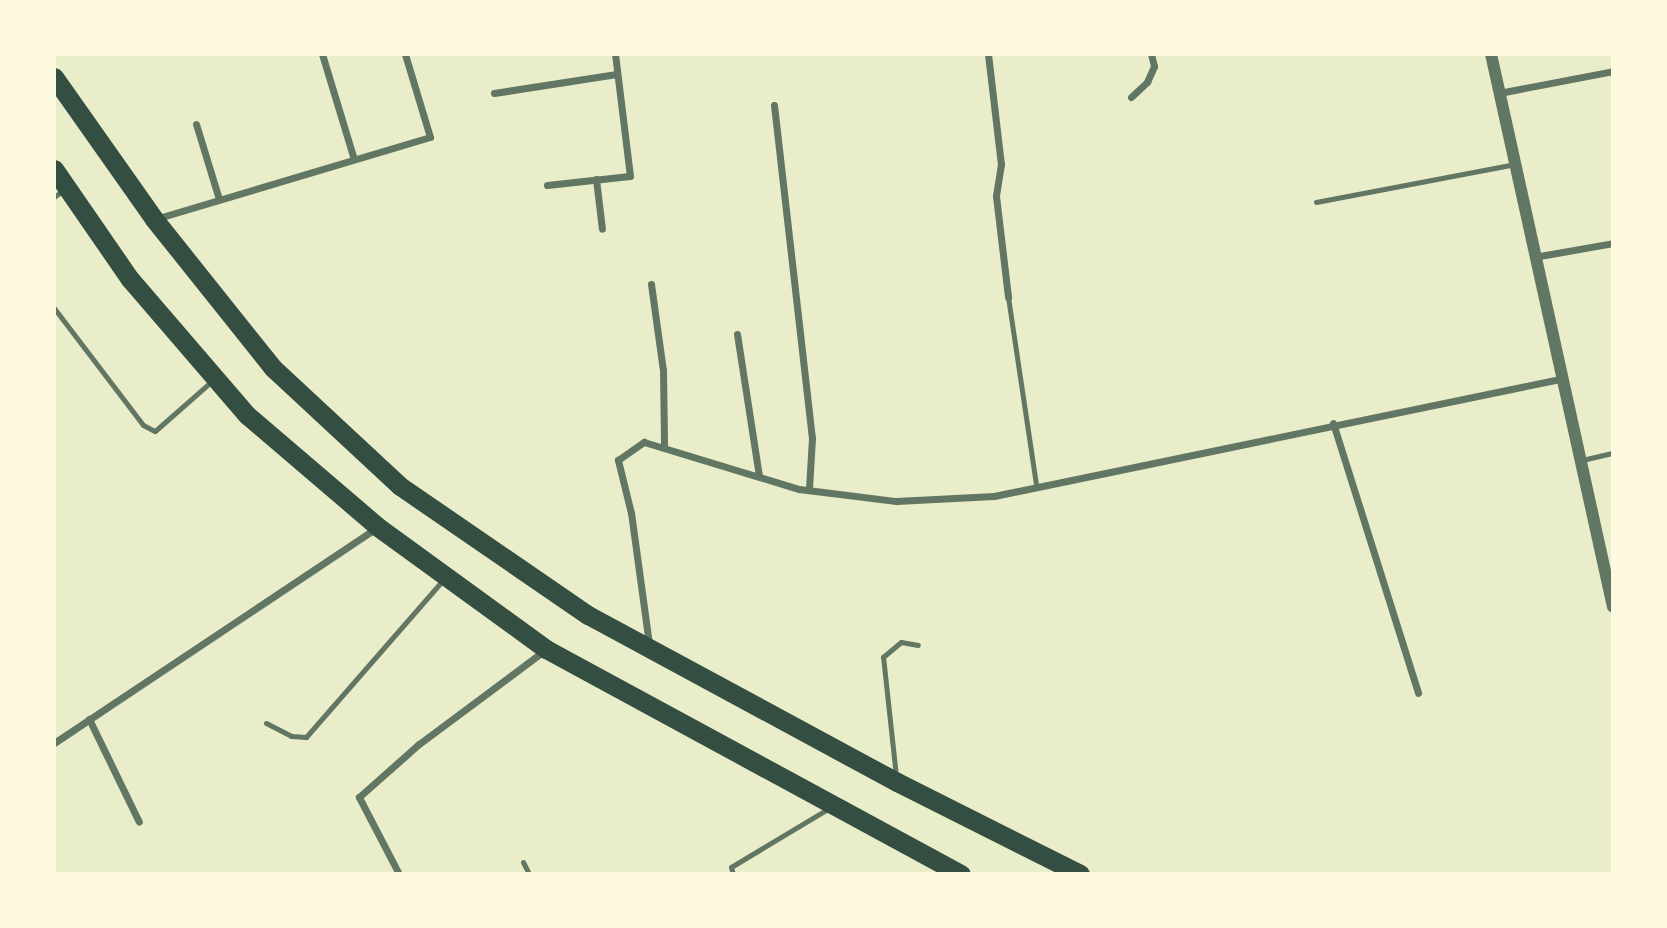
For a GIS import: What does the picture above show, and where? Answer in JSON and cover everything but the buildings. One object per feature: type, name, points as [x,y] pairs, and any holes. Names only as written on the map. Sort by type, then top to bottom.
[{"type":"highway","points":[[54,77],[154,219],[273,368],[400,486],[588,615],[897,782],[1080,874]]},
{"type":"highway","points":[[54,169],[61,192],[130,279],[247,415],[378,527],[546,649],[832,807],[961,874]]},
{"type":"street","points":[[322,54],[354,159]]},
{"type":"street","points":[[154,219],[430,136],[405,54]]},
{"type":"street","points":[[547,185],[630,176],[615,54]]},
{"type":"street","points":[[988,54],[1001,164],[996,196],[1008,297]]},
{"type":"street","points":[[1131,97],[1147,82],[1154,66],[1151,54]]},
{"type":"street","points":[[1491,54],[1560,379],[1613,607]]},
{"type":"street","points":[[1499,93],[1613,71]]},
{"type":"street","points":[[494,93],[617,74]]},
{"type":"street","points":[[774,105],[812,438],[809,489]]},
{"type":"street","points":[[196,124],[219,199]]},
{"type":"street","points":[[596,179],[602,229]]},
{"type":"street","points":[[1534,257],[1613,243]]},
{"type":"street","points":[[651,284],[663,370],[664,446]]},
{"type":"street","points":[[737,334],[759,476]]},
{"type":"street","points":[[650,648],[631,513],[618,460],[644,442],[809,489],[896,501],[993,496],[1036,484],[1333,422],[1560,379]]},
{"type":"street","points":[[1333,422],[1418,693]]},
{"type":"street","points":[[54,743],[378,527]]},
{"type":"street","points":[[399,874],[359,797],[419,744],[546,649]]},
{"type":"street","points":[[89,719],[139,822]]},
{"type":"lane","points":[[1316,202],[1515,164]]},
{"type":"lane","points":[[1008,297],[1036,484]]},
{"type":"lane","points":[[54,308],[143,425],[155,431],[215,378]]},
{"type":"lane","points":[[1579,461],[1613,453]]},
{"type":"lane","points":[[266,723],[291,736],[306,737],[446,576]]},
{"type":"lane","points":[[897,782],[883,657],[901,642],[918,645]]},
{"type":"lane","points":[[733,874],[731,867],[832,807]]},
{"type":"lane","points":[[523,862],[529,874]]}]
